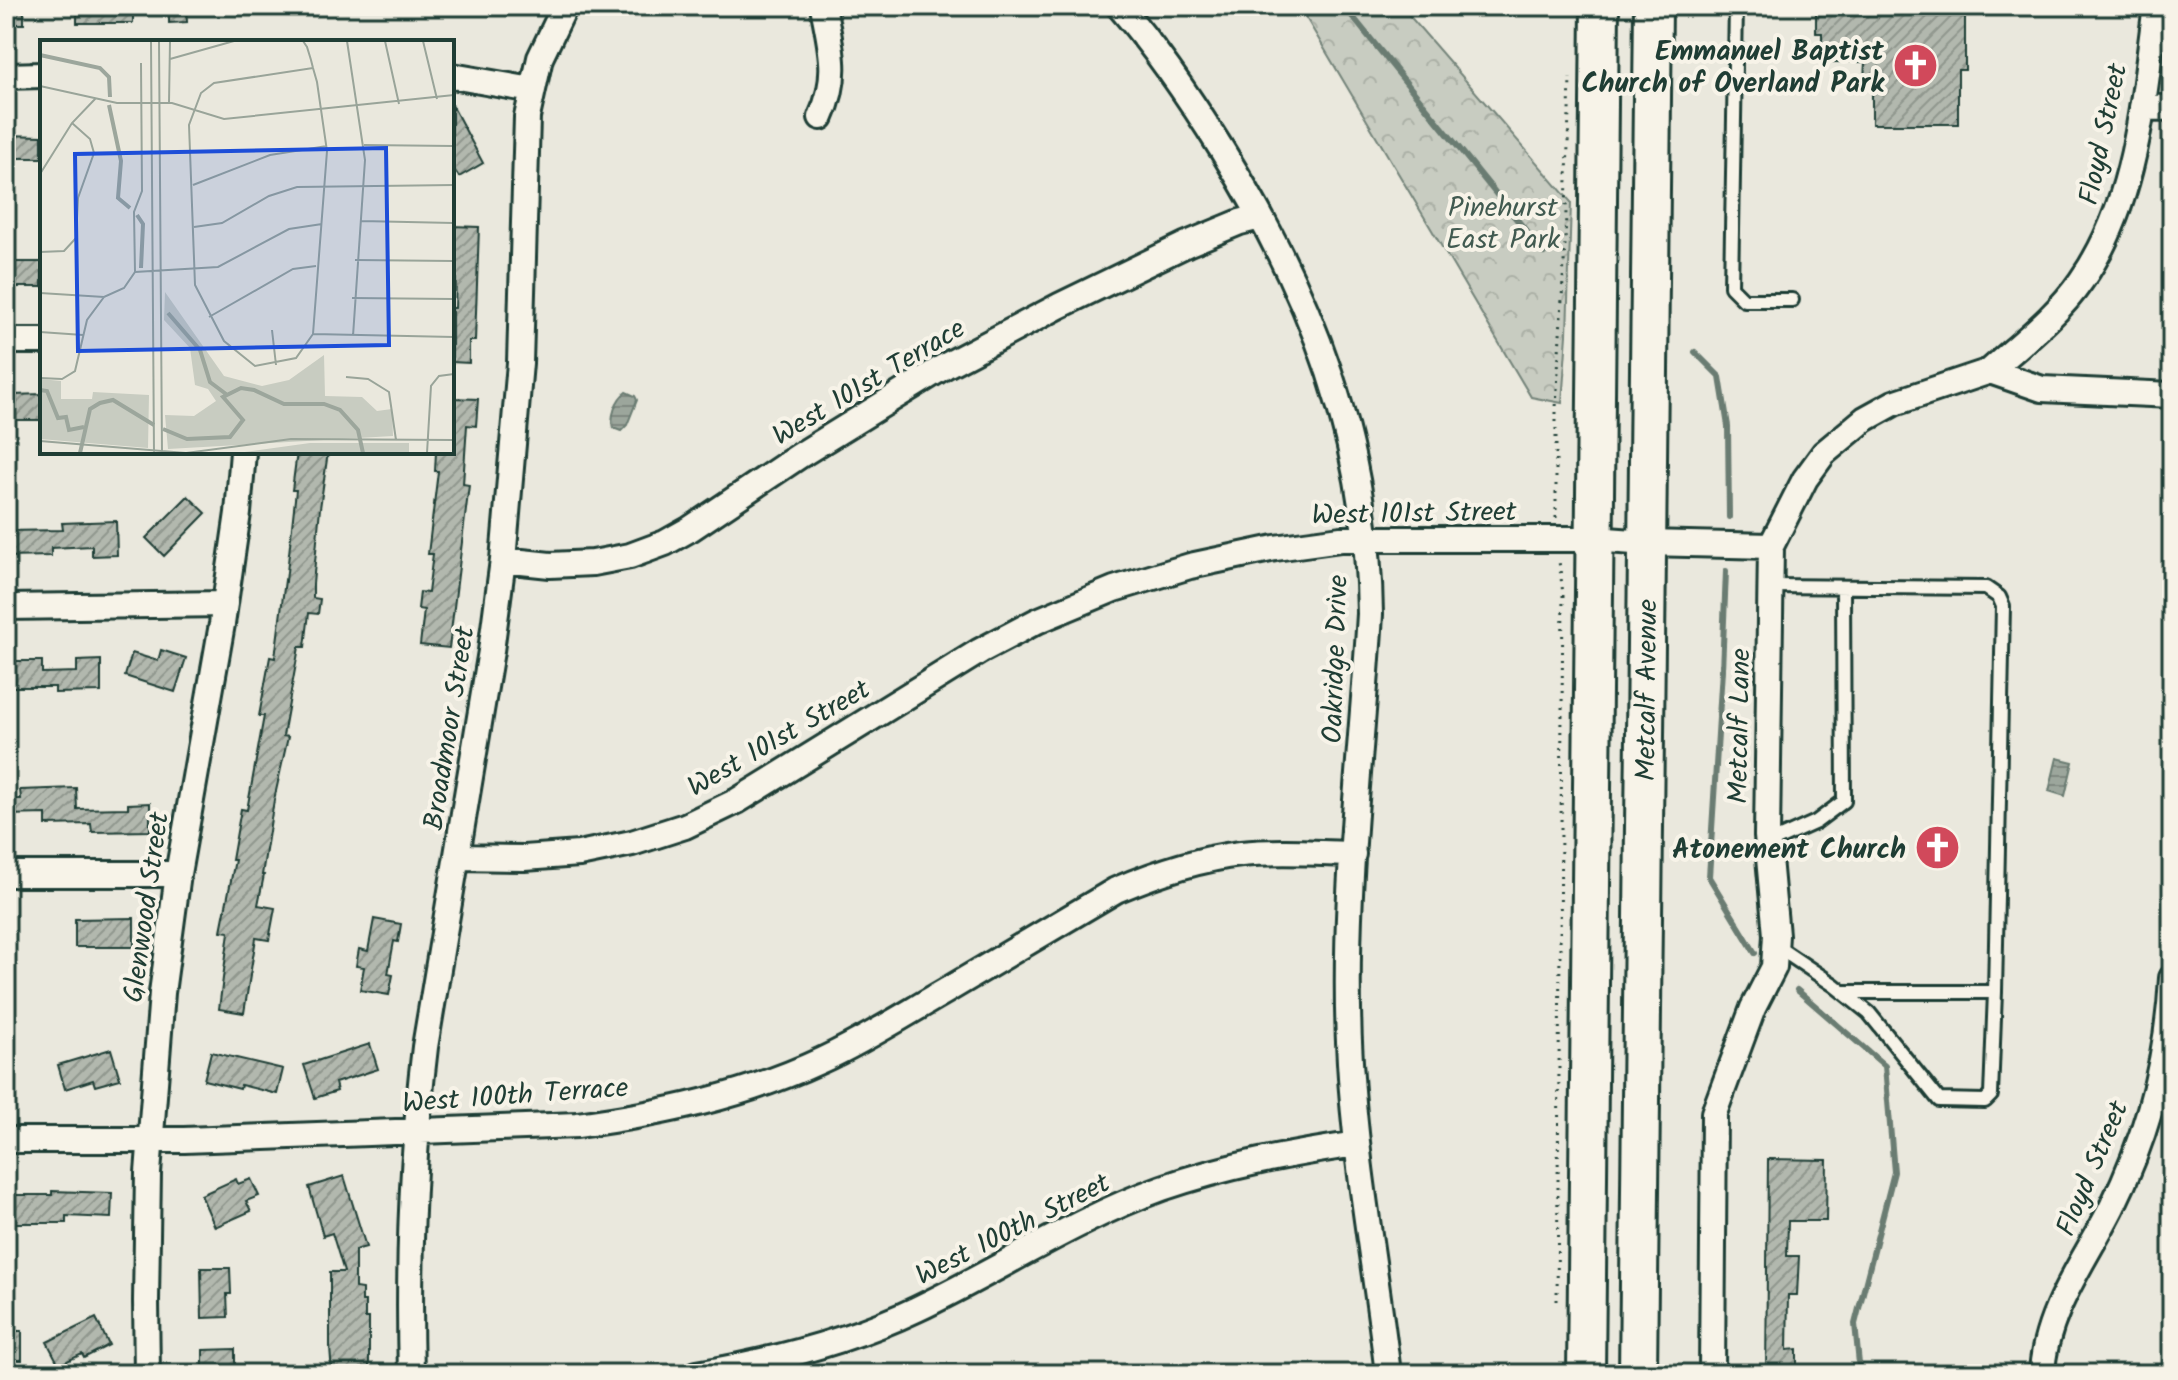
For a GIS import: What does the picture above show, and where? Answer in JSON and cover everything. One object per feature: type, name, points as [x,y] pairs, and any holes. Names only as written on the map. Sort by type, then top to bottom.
[{"type":"main road","name":"Metcalf Avenue","points":[[1572,1367],[1594,539],[1600,6]]},
{"type":"main road","name":"Metcalf Avenue","points":[[1638,1374],[1653,6]]},
{"type":"street","name":"Broadmoor Street","points":[[411,1374],[411,1255],[425,1047],[491,651],[503,560],[520,363],[527,117],[540,58],[565,6]]},
{"type":"street","points":[[821,117],[831,97],[833,73],[823,6]]},
{"type":"street","name":"Oakridge Drive","points":[[1119,6],[1153,47],[1196,108],[1246,188],[1313,326],[1337,392],[1351,445],[1361,499],[1370,614],[1353,854],[1348,972],[1350,1061],[1362,1199],[1388,1374]]},
{"type":"street","name":"Floyd Street","points":[[1990,371],[2056,312],[2081,282],[2102,247],[2117,214],[2131,168],[2156,6]]},
{"type":"street","points":[[6,76],[40,75]]},
{"type":"street","points":[[454,76],[532,90]]},
{"type":"street","points":[[2142,107],[2172,108]]},
{"type":"street","name":"West 101st Terrace","points":[[503,560],[550,565],[593,563],[630,556],[665,543],[945,366],[1187,244],[1260,217]]},
{"type":"street","points":[[6,341],[40,341]]},
{"type":"street","points":[[1771,546],[1805,479],[1824,453],[1849,430],[1894,403],[1990,371],[2042,389],[2172,395]]},
{"type":"street","name":"Glenwood Street","points":[[147,1374],[150,1140],[162,993],[178,874],[225,604],[243,454]]},
{"type":"street","name":"West 101st Street","points":[[457,857],[524,858],[579,854],[632,843],[685,826],[737,801],[980,651],[1037,621],[1114,589],[1190,566],[1275,548],[1365,538],[1594,539],[1771,546]]},
{"type":"street","name":"Metcalf Lane","points":[[1712,1374],[1714,1113],[1753,1008],[1774,967],[1776,946],[1767,844],[1771,546]]},
{"type":"street","points":[[6,607],[225,604]]},
{"type":"street","name":"West 100th Terrace","points":[[6,1140],[184,1140],[577,1125],[628,1119],[700,1104],[822,1060],[878,1031],[1116,890],[1154,874],[1197,861],[1240,854],[1353,854]]},
{"type":"street","points":[[6,874],[178,874]]},
{"type":"street","name":"Floyd Street","points":[[2042,1374],[2045,1348],[2057,1311],[2113,1205],[2145,1124],[2160,1069],[2172,978]]},
{"type":"street","name":"West 100th Street","points":[[697,1374],[814,1348],[879,1326],[1085,1222],[1161,1188],[1242,1164],[1357,1144]]},
{"type":"lane","points":[[1736,6],[1731,287],[1744,300],[1792,300]]},
{"type":"lane","points":[[1770,586],[1986,588],[1999,597],[2003,606],[1991,1095],[1985,1101],[1939,1100],[1869,1013],[1844,992],[1776,946]]},
{"type":"lane","points":[[1767,844],[1816,822],[1844,801],[1843,587]]},
{"type":"lane","points":[[1844,992],[1995,992]]},
{"type":"path","points":[[1557,1313],[1563,594],[1556,539],[1556,408],[1570,73]]},
{"type":"path","points":[[1556,1374],[1572,1367]]},
{"type":"green space","name":"Pinehurst East Park","points":[[1299,6],[1401,6],[1571,202],[1562,403],[1531,397]]},
{"type":"shaded area","points":[[626,392],[637,400],[627,425],[621,431],[613,428],[612,419],[617,404]]},
{"type":"shaded area","points":[[2057,758],[2073,762],[2065,796],[2049,791]]},
{"type":"building","points":[[6,6],[24,6],[24,24],[6,24]]},
{"type":"building","points":[[77,6],[133,6],[133,23],[77,23]]},
{"type":"building","points":[[169,6],[186,6],[187,22],[169,23]]},
{"type":"building","name":"Emmanuel Baptist Church of Overland Park","points":[[1816,6],[1965,6],[1965,70],[1958,70],[1958,124],[1872,124],[1872,80],[1864,80],[1865,62],[1822,62],[1822,33],[1816,33]]},
{"type":"building","points":[[454,109],[483,163],[459,177],[454,169]]},
{"type":"building","points":[[6,135],[40,136],[40,158],[6,158]]},
{"type":"building","points":[[454,226],[479,227],[475,341],[469,341],[469,363],[454,362]]},
{"type":"building","points":[[6,262],[40,262],[40,287],[6,287]]},
{"type":"building","points":[[40,394],[40,420],[13,420],[13,395]]},
{"type":"building","points":[[454,398],[478,399],[476,426],[467,425],[463,484],[469,485],[449,648],[420,645],[424,610],[418,609],[420,592],[428,593],[433,554],[428,554],[438,471],[435,471],[436,454],[454,454]]},
{"type":"building","points":[[297,454],[328,454],[313,584],[313,598],[320,599],[318,614],[309,613],[305,647],[299,647],[283,736],[288,737],[274,800],[258,905],[275,908],[269,940],[256,938],[244,1013],[219,1009],[229,932],[221,931],[241,809],[247,810],[264,716],[259,716],[270,657],[275,658],[296,490],[292,490]]},
{"type":"building","points":[[188,496],[206,513],[164,556],[146,538]]},
{"type":"building","points":[[116,521],[117,555],[92,556],[92,546],[51,548],[51,556],[6,557],[6,531],[63,530],[62,523]]},
{"type":"building","points":[[161,650],[186,658],[175,692],[125,676],[132,653],[158,661]]},
{"type":"building","points":[[101,660],[101,692],[55,693],[55,687],[6,687],[6,661],[42,661],[42,673],[77,672],[77,661]]},
{"type":"building","points":[[76,788],[77,809],[128,808],[128,804],[150,803],[150,831],[92,832],[91,824],[46,825],[46,814],[6,815],[6,799],[21,799],[20,790]]},
{"type":"building","points":[[134,918],[134,947],[75,947],[75,919]]},
{"type":"building","points":[[374,919],[401,924],[398,942],[394,941],[388,974],[393,975],[389,995],[360,990],[364,967],[356,966],[359,949],[368,951]]},
{"type":"building","points":[[370,1044],[378,1069],[335,1083],[337,1091],[315,1098],[304,1065]]},
{"type":"building","points":[[111,1049],[120,1079],[95,1086],[93,1080],[65,1089],[58,1065]]},
{"type":"building","points":[[211,1052],[283,1069],[277,1094],[204,1080]]},
{"type":"building","points":[[1768,1159],[1827,1160],[1826,1221],[1788,1221],[1787,1256],[1799,1256],[1797,1295],[1788,1295],[1787,1350],[1797,1349],[1797,1374],[1766,1374]]},
{"type":"building","points":[[344,1176],[366,1247],[355,1250],[355,1288],[362,1289],[365,1318],[369,1318],[369,1374],[332,1374],[330,1272],[344,1272],[332,1233],[323,1236],[309,1187]]},
{"type":"building","points":[[236,1179],[238,1184],[251,1179],[259,1196],[246,1201],[251,1211],[215,1227],[201,1195]]},
{"type":"building","points":[[52,1191],[112,1193],[111,1218],[66,1216],[66,1223],[6,1223],[6,1195],[52,1195]]},
{"type":"building","points":[[201,1268],[230,1268],[228,1317],[202,1318]]},
{"type":"building","points":[[96,1318],[109,1345],[84,1358],[82,1354],[59,1365],[47,1342]]},
{"type":"building","points":[[6,1331],[22,1331],[22,1360],[6,1360]]},
{"type":"building","points":[[235,1349],[235,1374],[203,1374],[203,1350]]},
{"type":"waterway","points":[[1344,6],[1544,253]]},
{"type":"waterway","points":[[1695,352],[1720,377],[1728,426],[1729,517]]},
{"type":"waterway","points":[[1726,571],[1709,877],[1755,953]]},
{"type":"waterway","points":[[1797,990],[1885,1066],[1894,1172],[1855,1324],[1860,1374]]},
{"type":"place","name":"Emmanuel Baptist Church of Overland Park","points":[[1915,66]]},
{"type":"place","name":"Atonement Church","points":[[1937,848]]}]
